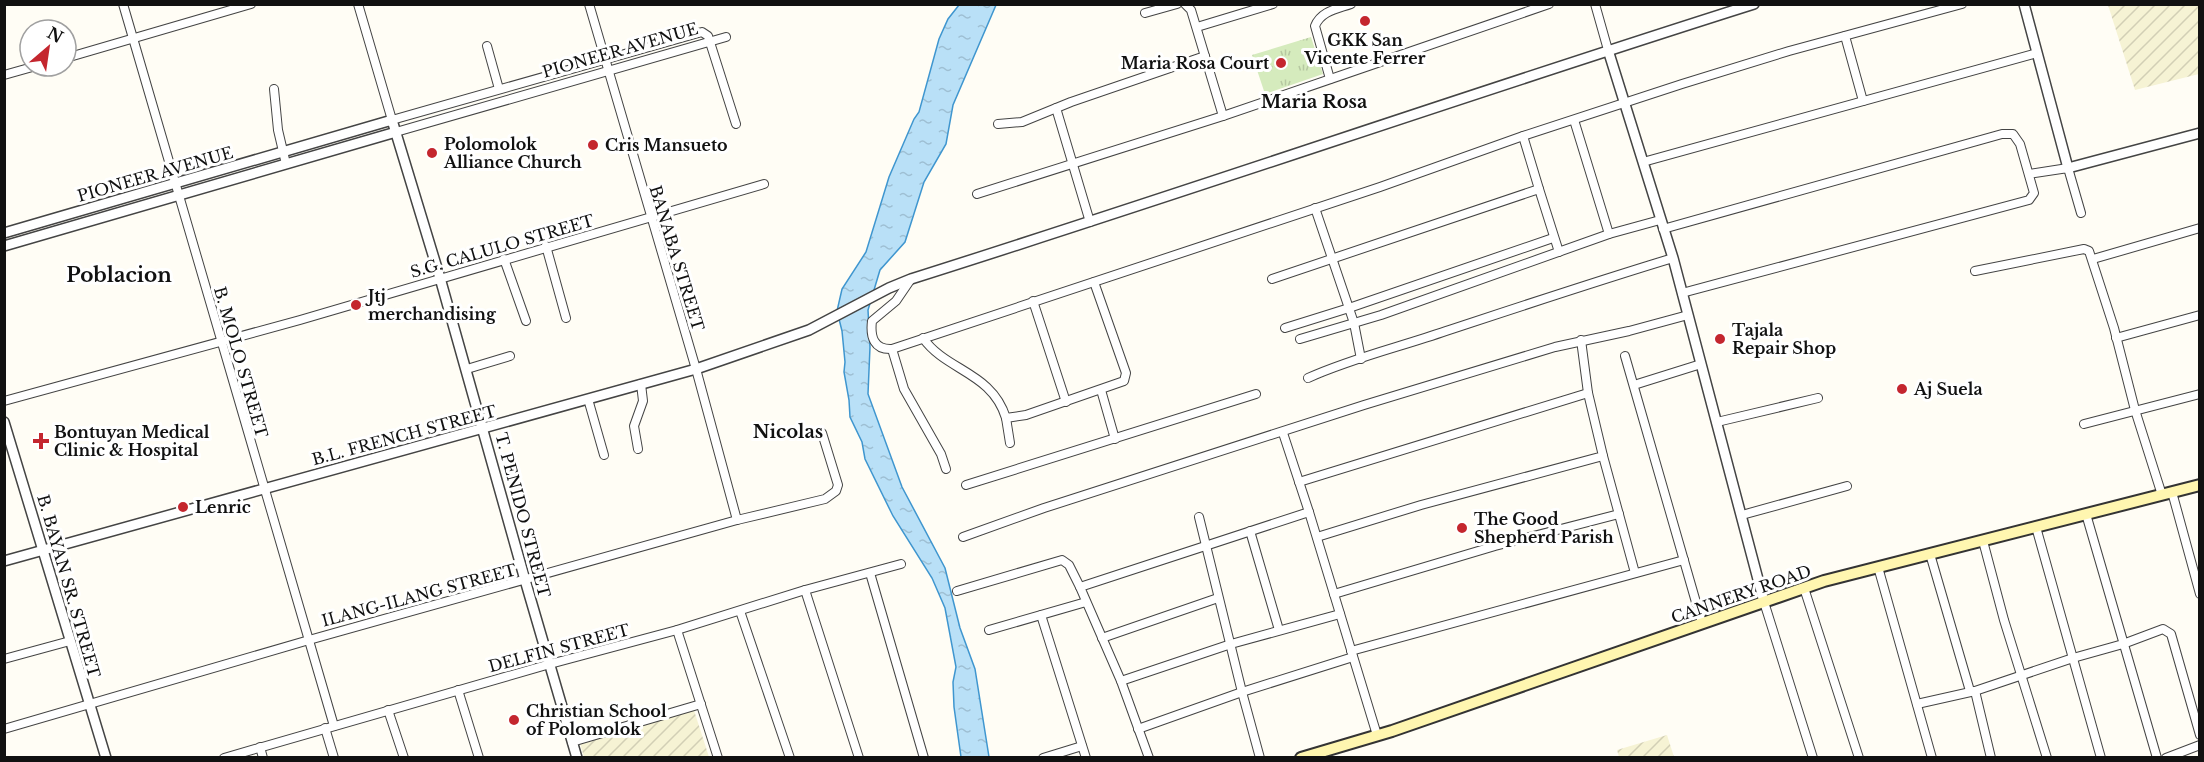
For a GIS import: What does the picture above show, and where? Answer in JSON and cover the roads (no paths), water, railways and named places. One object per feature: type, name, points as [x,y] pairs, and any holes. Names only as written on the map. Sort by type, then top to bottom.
[{"type":"main road","name":"CANNERY ROAD","points":[[1301,758],[1314,756],[1377,735],[1804,588],[2199,485]]},
{"type":"street","name":"B. MOLO STREET","points":[[123,4],[334,726]]},
{"type":"street","points":[[78,55],[251,4]]},
{"type":"street","name":"T. PENIDO STREET","points":[[358,4],[467,369],[577,758]]},
{"type":"street","name":"BANABA STREET","points":[[589,4],[696,369],[737,520]]},
{"type":"street","points":[[1145,13],[1177,4]]},
{"type":"street","points":[[1185,4],[1191,10],[1197,27],[1223,116]]},
{"type":"street","points":[[1197,27],[1273,4]]},
{"type":"street","points":[[1330,79],[1315,26],[1324,14],[1352,4]]},
{"type":"street","points":[[977,194],[1223,116],[1549,4]]},
{"type":"street","points":[[1595,4],[1673,258],[1764,602],[1813,758]]},
{"type":"street","name":"B.L. FRENCH STREET","points":[[4,561],[696,369],[809,330],[911,279],[1754,4]]},
{"type":"street","points":[[911,279],[896,301],[872,321],[871,333],[875,344],[884,350],[892,350],[1693,80],[1962,4]]},
{"type":"street","points":[[2024,4],[2081,213]]},
{"type":"street","name":"PIONEER AVENUE","points":[[4,233],[702,32],[707,34],[710,41],[4,246]]},
{"type":"street","points":[[1845,36],[1863,101]]},
{"type":"street","points":[[726,37],[710,41],[735,124]]},
{"type":"street","points":[[487,46],[499,89]]},
{"type":"street","points":[[1643,162],[2037,53]]},
{"type":"street","points":[[998,124],[1013,124],[1205,56]]},
{"type":"street","points":[[274,89],[286,164]]},
{"type":"street","points":[[1056,108],[1090,222]]},
{"type":"street","points":[[1574,120],[1609,234]]},
{"type":"street","points":[[1300,339],[1354,323],[1609,234],[1662,225],[2002,134],[2010,133],[2017,137],[2034,193],[2029,200],[1682,293]]},
{"type":"street","points":[[2029,174],[2068,168],[2199,134]]},
{"type":"street","points":[[1523,136],[1558,252]]},
{"type":"street","name":"S.G. CALULO STREET","points":[[4,400],[221,342],[764,184]]},
{"type":"street","points":[[1272,279],[1539,189]]},
{"type":"street","points":[[1315,208],[1354,323],[1361,359]]},
{"type":"street","points":[[61,216],[65,229]]},
{"type":"street","points":[[2093,260],[2199,228]]},
{"type":"street","points":[[1285,328],[1553,238]]},
{"type":"street","points":[[546,246],[566,318]]},
{"type":"street","points":[[1976,271],[2084,249],[2090,251],[2135,410],[2167,494],[2199,594]]},
{"type":"street","points":[[1308,378],[1535,300],[1673,258]]},
{"type":"street","points":[[504,259],[526,321]]},
{"type":"street","points":[[1006,418],[1026,415],[1124,381],[1126,373],[1094,282]]},
{"type":"street","points":[[1033,301],[1066,402]]},
{"type":"street","points":[[963,537],[1044,508],[1283,433],[1364,405],[1581,340],[1629,331],[1688,315]]},
{"type":"street","points":[[2116,338],[2199,315]]},
{"type":"street","points":[[923,338],[930,348],[963,368],[987,387],[1004,410],[1010,443]]},
{"type":"street","points":[[1581,340],[1588,393],[1635,573]]},
{"type":"street","points":[[892,350],[904,388],[941,454],[946,469]]},
{"type":"street","points":[[467,369],[510,356]]},
{"type":"street","points":[[1625,356],[1702,623]]},
{"type":"street","points":[[1634,386],[1701,364]]},
{"type":"street","points":[[638,450],[634,426],[644,401],[641,384]]},
{"type":"street","points":[[1101,390],[1115,439]]},
{"type":"street","points":[[1299,482],[1588,393]]},
{"type":"street","points":[[966,484],[1256,394]]},
{"type":"street","points":[[2084,424],[2199,394]]},
{"type":"street","points":[[1718,422],[1818,398]]},
{"type":"street","points":[[588,399],[604,455]]},
{"type":"street","name":"B. BAYAN SR. STREET","points":[[4,422],[106,758]]},
{"type":"street","name":"ILANG-ILANG STREET","points":[[4,729],[309,640],[737,520],[825,499],[836,491],[838,485],[822,432]]},
{"type":"street","points":[[1283,433],[1377,735]]},
{"type":"street","points":[[1317,537],[1421,505],[1603,456]]},
{"type":"street","points":[[1742,515],[1847,486]]},
{"type":"street","points":[[1080,587],[1309,512]]},
{"type":"street","points":[[1334,594],[1495,546],[1619,514]]},
{"type":"street","points":[[2086,514],[2157,758]]},
{"type":"street","points":[[1199,517],[1260,758]]},
{"type":"street","points":[[2036,527],[2101,758]]},
{"type":"street","points":[[1250,531],[1279,630]]},
{"type":"street","points":[[1983,541],[2004,620],[2047,758]]},
{"type":"street","points":[[1930,554],[1991,758]]},
{"type":"street","points":[[957,591],[1062,560],[1069,565],[1121,681],[1149,758]]},
{"type":"street","points":[[1138,729],[1352,654],[1684,560]]},
{"type":"street","name":"DELFIN STREET","points":[[224,758],[901,564]]},
{"type":"street","points":[[1878,567],[1932,758]]},
{"type":"street","points":[[870,573],[924,758]]},
{"type":"street","points":[[1804,588],[1860,758]]},
{"type":"street","points":[[805,590],[858,758]]},
{"type":"street","points":[[1102,638],[1218,598]]},
{"type":"street","points":[[989,630],[1086,602]]},
{"type":"street","points":[[740,611],[790,758]]},
{"type":"street","points":[[1121,681],[1231,644],[1340,614]]},
{"type":"street","points":[[1041,615],[1086,758]]},
{"type":"street","points":[[1917,704],[2022,676],[2163,629],[2171,634],[2199,735]]},
{"type":"street","points":[[677,630],[718,758]]},
{"type":"street","points":[[4,659],[70,641]]},
{"type":"street","points":[[458,690],[478,758]]},
{"type":"street","points":[[572,742],[701,704]]},
{"type":"street","points":[[388,710],[404,758]]},
{"type":"street","points":[[325,728],[334,758]]},
{"type":"street","points":[[2166,758],[2199,745]]},
{"type":"street","points":[[1043,758],[1082,746]]},
{"type":"street","points":[[260,747],[263,758]]},
{"type":"water","points":[[959,5],[996,5],[953,105],[946,144],[924,182],[905,242],[880,270],[868,310],[870,347],[868,394],[902,487],[945,568],[960,628],[975,669],[989,757],[961,757],[954,707],[953,682],[956,667],[945,608],[932,578],[893,516],[865,459],[862,442],[850,417],[844,372],[842,331],[837,311],[842,289],[866,252],[889,177],[919,112],[939,39],[948,19]]},
{"type":"place","name":"GKK San Vicente Ferrer","points":[[1365,21]]},
{"type":"place","name":"Maria Rosa Court","points":[[1281,63]]},
{"type":"place","name":"Cris Mansueto","points":[[593,145]]},
{"type":"place","name":"Polomolok Alliance Church","points":[[432,153]]},
{"type":"place","name":"Jtj merchandising","points":[[356,305]]},
{"type":"place","name":"Tajala Repair Shop","points":[[1720,339]]},
{"type":"place","name":"Aj Suela","points":[[1902,389]]},
{"type":"place","name":"Bontuyan Medical Clinic & Hospital","points":[[41,441]]},
{"type":"place","name":"Lenric","points":[[183,507]]},
{"type":"place","name":"The Good Shepherd Parish","points":[[1462,528]]},
{"type":"place","name":"Christian School of Polomolok","points":[[514,720]]},
{"type":"district","name":"Maria Rosa","points":[[1314,102]]},
{"type":"district","name":"Poblacion","points":[[119,275]]},
{"type":"district","name":"Nicolas","points":[[788,432]]}]
